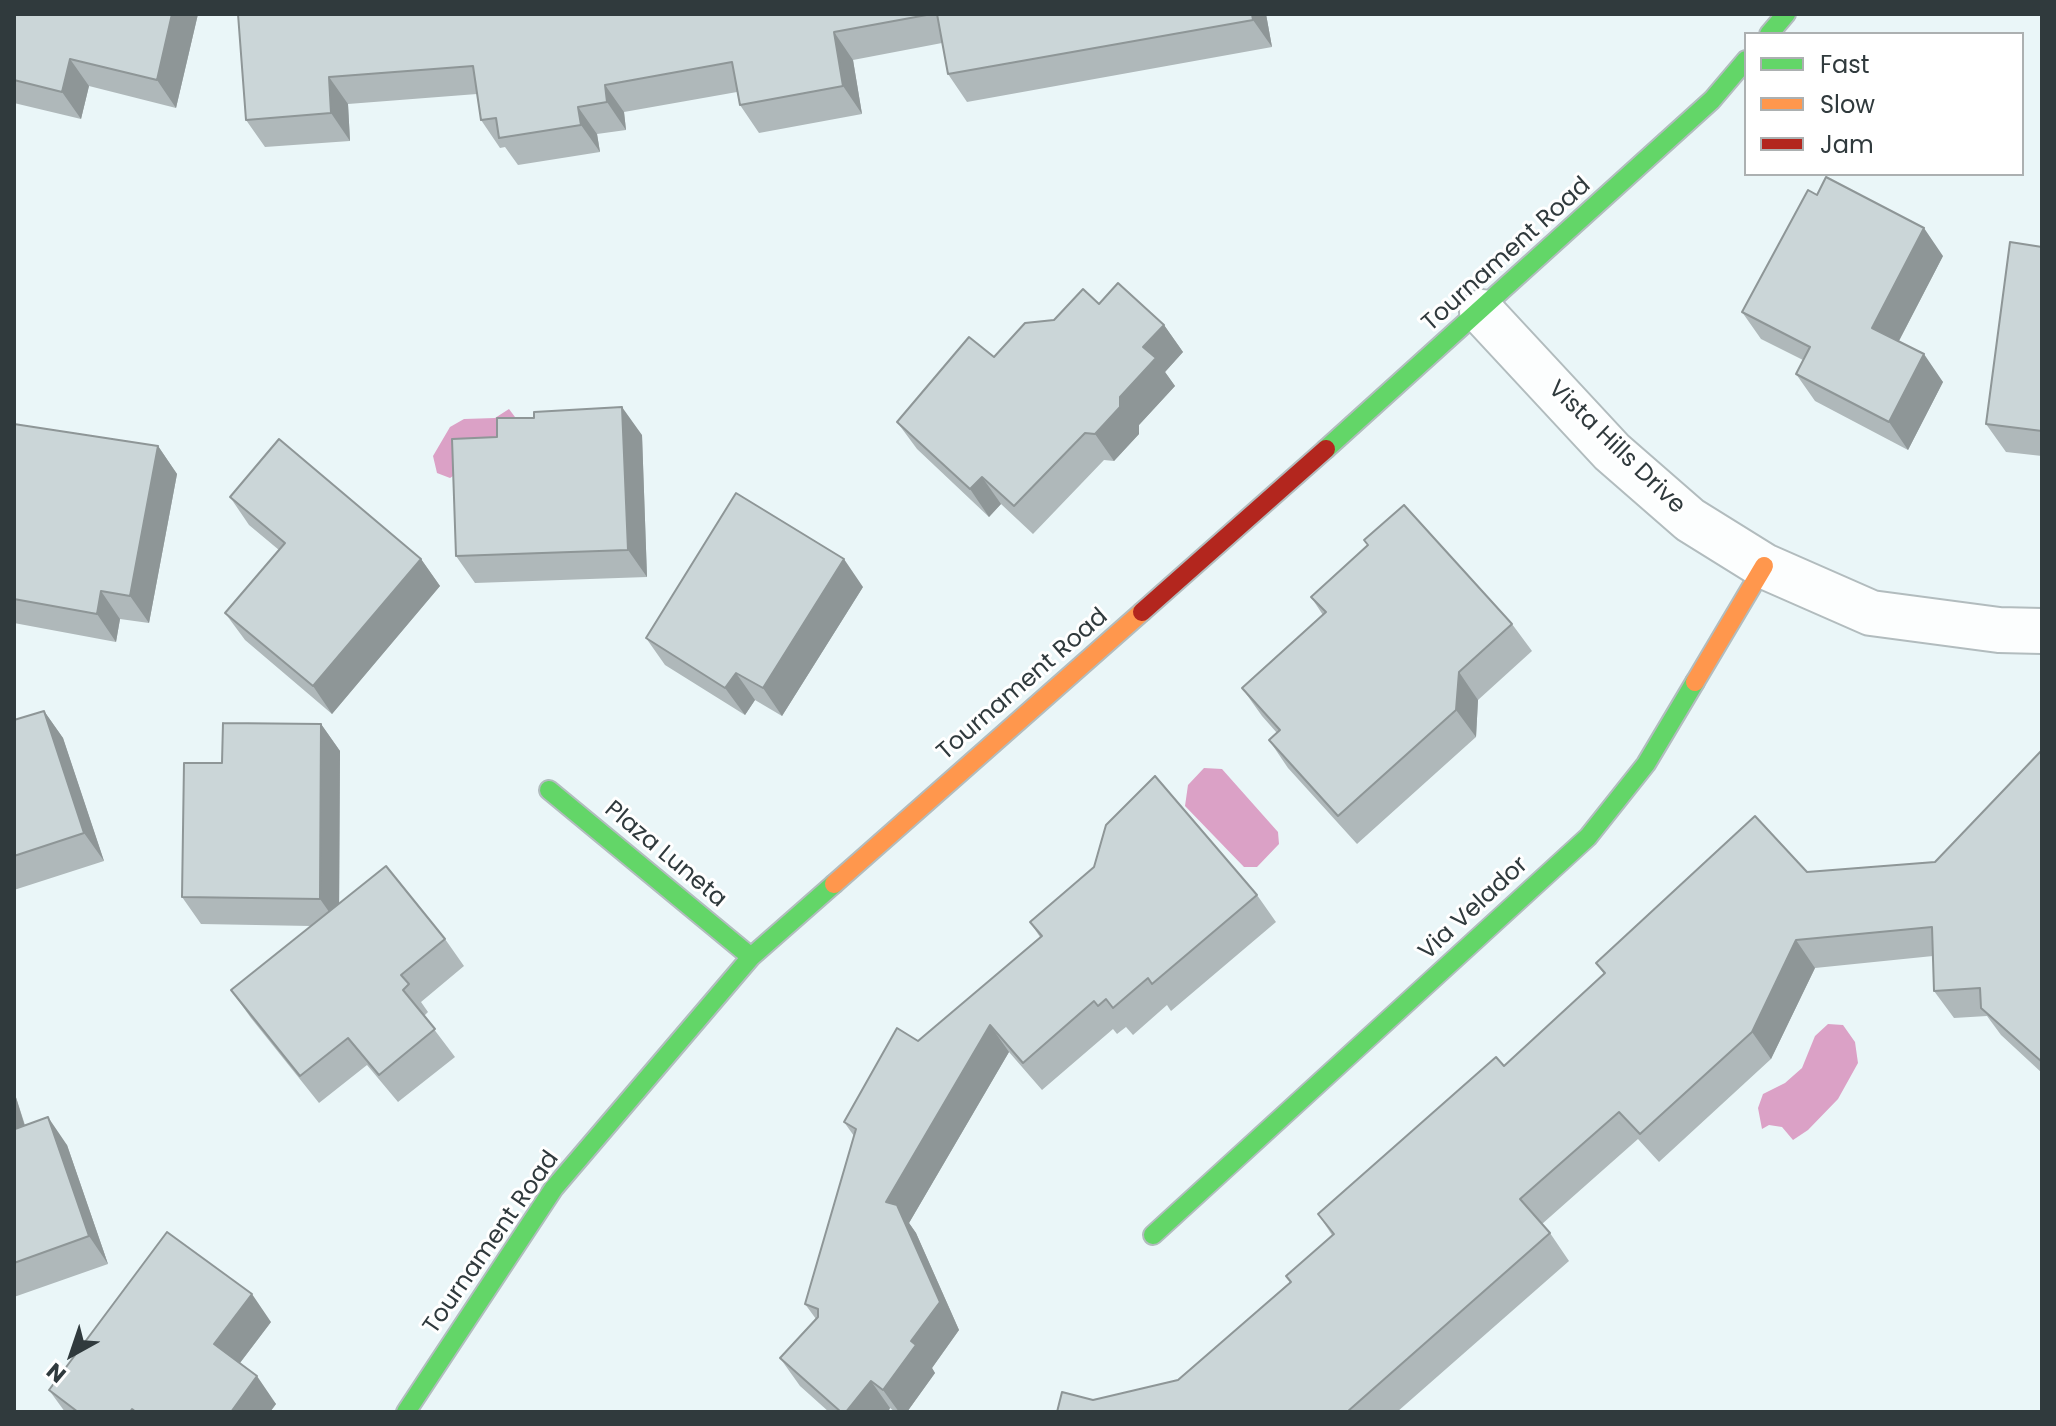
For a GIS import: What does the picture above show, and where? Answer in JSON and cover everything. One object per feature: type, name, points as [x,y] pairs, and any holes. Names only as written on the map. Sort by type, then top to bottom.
[{"type":"street","points":[[1771,32],[1786,14]]},
{"type":"street","name":"Tournament Road","points":[[406,1412],[554,1188],[751,957],[1482,312],[1712,100],[1744,62]]},
{"type":"street","name":"Vista Hills Drive","points":[[1482,312],[1612,452],[1690,520],[1764,566],[1871,613],[1999,630],[2042,631]]},
{"type":"street","name":"Via Velador","points":[[1153,1235],[1588,837],[1646,764],[1764,566]]},
{"type":"street","name":"Plaza Luneta","points":[[549,790],[751,957]]},
{"type":"shaded area","points":[[509,409],[524,429],[450,478],[437,473],[433,456],[450,427],[464,419],[495,418]]},
{"type":"shaded area","points":[[1204,768],[1222,769],[1278,832],[1279,844],[1257,867],[1244,867],[1185,806],[1188,785]]},
{"type":"shaded area","points":[[1828,1024],[1843,1025],[1855,1042],[1858,1063],[1838,1099],[1808,1130],[1793,1140],[1782,1127],[1769,1125],[1762,1129],[1758,1108],[1763,1094],[1785,1083],[1802,1068],[1815,1036]]},
{"type":"building","points":[[14,14],[172,14],[157,80],[70,59],[62,92],[14,80]]},
{"type":"building","points":[[238,14],[932,14],[834,32],[843,86],[740,105],[732,62],[605,85],[607,102],[578,107],[581,125],[499,138],[496,118],[481,120],[473,66],[329,77],[331,113],[246,120]]},
{"type":"building","points":[[937,14],[1252,14],[1253,20],[948,74]]},
{"type":"building","points":[[1826,177],[1924,228],[1872,328],[1924,354],[1889,422],[1796,374],[1810,347],[1742,312],[1808,190],[1817,195]]},
{"type":"building","points":[[2010,242],[2042,247],[2042,431],[1986,424]]},
{"type":"building","points":[[1118,283],[1164,325],[1143,347],[1156,358],[1120,397],[1120,407],[1095,434],[1085,433],[1014,506],[982,477],[970,489],[897,422],[969,337],[994,357],[1025,323],[1054,320],[1083,289],[1099,304]]},
{"type":"building","points":[[622,407],[628,550],[456,556],[452,439],[497,437],[497,418],[534,418],[534,412]]},
{"type":"building","points":[[14,424],[158,446],[130,596],[101,591],[97,614],[14,599]]},
{"type":"building","points":[[279,439],[421,559],[313,686],[225,613],[285,543],[230,497]]},
{"type":"building","points":[[736,493],[844,559],[763,688],[736,673],[725,688],[646,638]]},
{"type":"building","points":[[1404,505],[1512,624],[1459,672],[1456,710],[1338,816],[1269,740],[1280,730],[1242,688],[1326,612],[1311,597],[1368,545],[1364,540]]},
{"type":"building","points":[[44,711],[84,833],[14,856],[14,720]]},
{"type":"building","points":[[223,723],[321,724],[320,899],[182,897],[184,763],[222,763]]},
{"type":"building","points":[[2042,750],[2042,1062],[1981,1008],[1980,988],[1934,991],[1932,927],[1796,940],[1752,1032],[1640,1134],[1619,1112],[1520,1199],[1550,1233],[1347,1412],[1057,1412],[1062,1392],[1093,1400],[1178,1380],[1291,1282],[1286,1276],[1334,1234],[1318,1214],[1496,1057],[1504,1066],[1605,973],[1596,963],[1755,816],[1807,872],[1935,862]]},
{"type":"building","points":[[1155,776],[1257,895],[1152,984],[1148,978],[1113,1008],[1106,999],[1098,1006],[1094,1001],[1023,1063],[990,1025],[886,1202],[897,1205],[940,1302],[911,1341],[916,1345],[883,1390],[871,1381],[846,1412],[841,1412],[780,1358],[818,1317],[818,1309],[805,1304],[856,1129],[844,1122],[897,1028],[918,1041],[1042,936],[1030,922],[1094,867],[1106,825]]},
{"type":"building","points":[[386,866],[445,939],[401,975],[409,984],[403,990],[435,1029],[379,1075],[348,1038],[300,1076],[231,990]]},
{"type":"building","points":[[48,1117],[89,1236],[14,1263],[14,1125],[15,1129]]},
{"type":"building","points":[[167,1232],[252,1294],[214,1344],[257,1376],[231,1412],[136,1412],[132,1409],[130,1412],[78,1412],[49,1390]]},
{"type":"traffic: fast","points":[[1771,32],[1786,14]]},
{"type":"traffic: fast","points":[[1326,449],[1712,100],[1744,62]]},
{"type":"traffic: fast","points":[[1153,1235],[1588,837],[1646,764],[1695,682]]},
{"type":"traffic: fast","points":[[549,790],[751,957]]},
{"type":"traffic: fast","points":[[406,1412],[554,1188],[751,957],[834,884]]},
{"type":"traffic: slow","points":[[1695,682],[1764,566]]},
{"type":"traffic: slow","points":[[834,884],[1142,612]]},
{"type":"traffic: jam","points":[[1142,612],[1326,449]]}]
